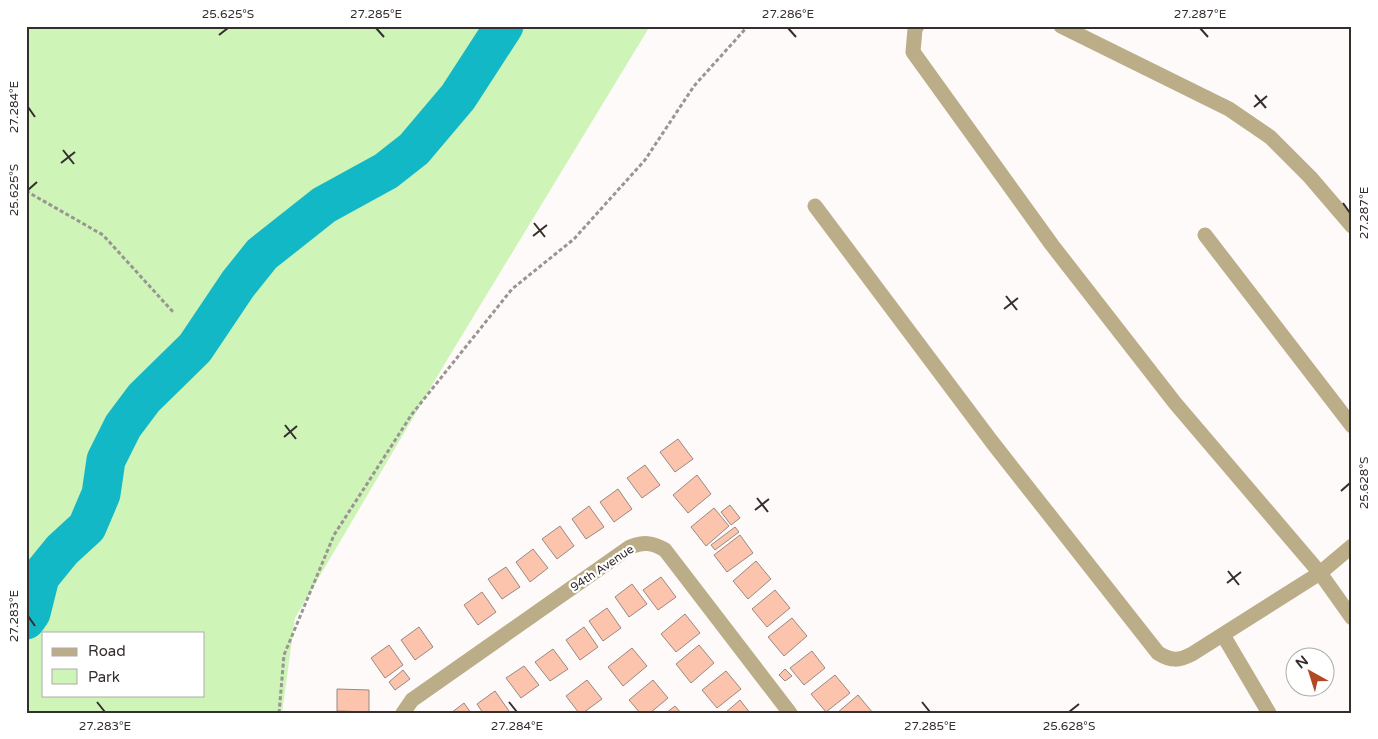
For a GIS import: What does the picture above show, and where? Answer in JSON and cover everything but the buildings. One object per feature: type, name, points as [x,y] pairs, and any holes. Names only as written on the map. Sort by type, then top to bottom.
[{"type":"street","points":[[917,26],[915,29],[913,52],[921,65],[1052,245],[1175,403],[1320,573],[1352,618]]},
{"type":"street","points":[[1061,26],[1229,109],[1270,137],[1310,177],[1352,226]]},
{"type":"street","points":[[815,206],[992,442],[1158,653],[1169,660],[1182,660],[1223,635],[1320,573],[1352,546]]},
{"type":"street","points":[[1205,235],[1352,426]]},
{"type":"street","name":"94th Avenue","points":[[403,713],[412,700],[630,547],[644,542],[665,550],[790,713]]},
{"type":"street","points":[[1223,635],[1269,713]]},
{"type":"path","points":[[279,713],[284,655],[334,535],[412,414],[512,288],[574,239],[646,160],[694,86],[748,26]]},
{"type":"path","points":[[26,191],[103,235],[174,313]]},
{"type":"green space","points":[[26,26],[650,26],[447,360],[295,618],[282,713],[26,713]]},
{"type":"waterway","points":[[26,620],[31,613],[40,577],[62,550],[87,527],[101,494],[106,460],[123,426],[144,398],[195,348],[238,284],[262,254],[324,205],[386,171],[414,149],[458,97],[504,26]]}]
